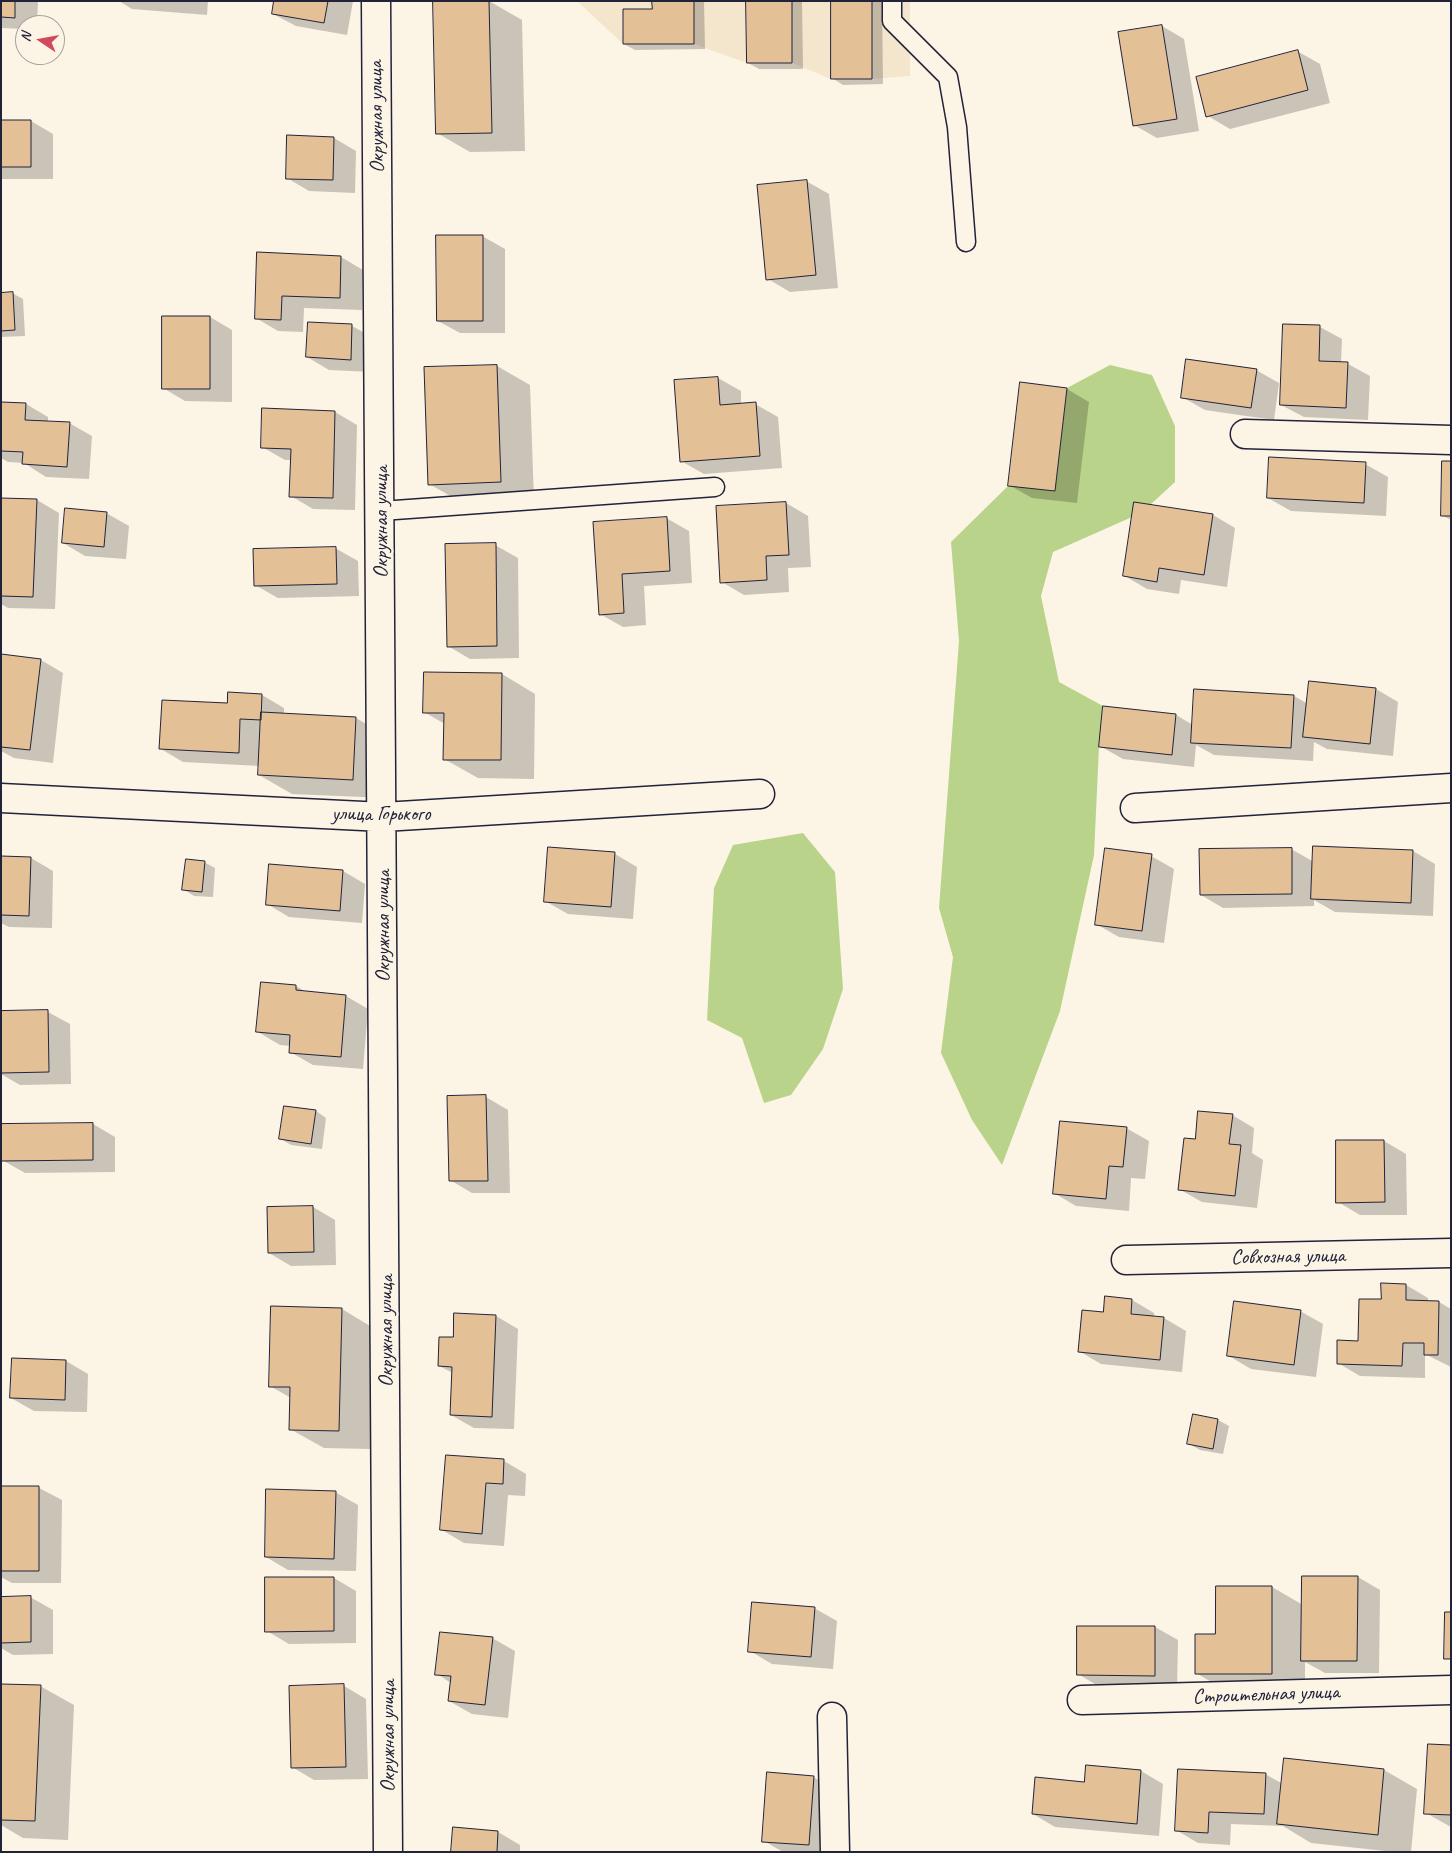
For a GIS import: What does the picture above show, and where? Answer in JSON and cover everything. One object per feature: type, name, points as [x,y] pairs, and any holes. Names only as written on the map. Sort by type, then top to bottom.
[{"type":"street","name":"Окружная улица","points":[[376,1],[383,817],[388,1852]]},
{"type":"street","points":[[1245,434],[1451,440]]},
{"type":"street","points":[[1135,808],[1451,788]]},
{"type":"street","name":"улица Горького","points":[[1,798],[383,817],[760,794]]},
{"type":"street","name":"Совхозная улица","points":[[1126,1260],[1451,1253]]},
{"type":"street","name":"Строительная улица","points":[[1082,1700],[1451,1690]]},
{"type":"street","points":[[832,1717],[834,1852]]},
{"type":"lane","points":[[892,1],[892,21],[948,77],[957,127],[966,242]]},
{"type":"lane","points":[[380,511],[715,487]]},
{"type":"shaded area","points":[[577,1],[910,1],[910,76],[872,79],[831,79],[792,63],[747,63],[694,44],[623,44]]},
{"type":"green space","points":[[1110,365],[1152,375],[1175,426],[1175,482],[1150,505],[1132,517],[1053,552],[1041,596],[1059,682],[1103,706],[1099,747],[1094,855],[1060,1011],[1002,1165],[972,1120],[941,1053],[953,957],[939,908],[959,641],[951,542],[1008,486],[1055,491],[1067,388]]},
{"type":"green space","points":[[803,833],[835,872],[843,989],[823,1049],[791,1095],[764,1103],[742,1038],[707,1020],[714,888],[733,845]]},
{"type":"building","points":[[1,1],[15,1],[15,18],[1,17]]},
{"type":"building","points":[[274,1],[328,1],[324,23],[272,14]]},
{"type":"building","points":[[433,1],[489,1],[492,133],[436,134]]},
{"type":"building","points":[[652,1],[694,1],[694,44],[623,44],[623,9],[652,9]]},
{"type":"building","points":[[746,1],[792,1],[792,63],[747,63]]},
{"type":"building","points":[[831,1],[872,1],[872,79],[831,79]]},
{"type":"building","points":[[1162,25],[1177,119],[1133,126],[1118,32]]},
{"type":"building","points":[[1298,50],[1308,90],[1206,117],[1196,77]]},
{"type":"building","points":[[1,120],[31,120],[31,167],[1,167]]},
{"type":"building","points":[[287,135],[334,137],[333,180],[286,179]]},
{"type":"building","points":[[807,180],[816,275],[766,280],[757,185]]},
{"type":"building","points":[[436,235],[483,235],[483,321],[437,321]]},
{"type":"building","points":[[257,252],[341,256],[340,298],[282,296],[281,320],[255,319]]},
{"type":"building","points":[[13,292],[15,330],[1,331],[1,293]]},
{"type":"building","points":[[162,316],[210,316],[210,389],[162,389]]},
{"type":"building","points":[[308,322],[352,324],[351,360],[306,357]]},
{"type":"building","points":[[1283,324],[1320,325],[1319,361],[1348,362],[1346,408],[1280,405]]},
{"type":"building","points":[[1186,359],[1257,369],[1251,408],[1181,398]]},
{"type":"building","points":[[497,365],[501,482],[428,485],[424,367]]},
{"type":"building","points":[[718,377],[720,405],[756,402],[760,456],[680,462],[674,380]]},
{"type":"building","points":[[1020,382],[1067,388],[1055,491],[1008,486]]},
{"type":"building","points":[[1,402],[26,403],[25,420],[70,422],[67,467],[22,464],[23,452],[1,451]]},
{"type":"building","points":[[262,408],[335,411],[333,498],[289,497],[291,449],[261,448]]},
{"type":"building","points":[[1269,457],[1366,462],[1364,503],[1267,498]]},
{"type":"building","points":[[1442,461],[1451,461],[1451,516],[1441,516]]},
{"type":"building","points":[[1,498],[37,499],[33,597],[1,596]]},
{"type":"building","points":[[786,502],[789,555],[766,556],[767,580],[720,583],[716,506]]},
{"type":"building","points":[[1134,502],[1213,514],[1204,575],[1159,568],[1157,582],[1123,576]]},
{"type":"building","points":[[65,508],[107,512],[104,547],[62,543]]},
{"type":"building","points":[[667,517],[670,571],[622,574],[624,613],[599,615],[593,522]]},
{"type":"building","points":[[496,543],[497,646],[447,647],[445,544]]},
{"type":"building","points":[[336,547],[337,584],[254,586],[253,549]]},
{"type":"building","points":[[1,654],[41,659],[30,750],[1,747]]},
{"type":"building","points":[[424,672],[502,673],[501,760],[443,760],[444,713],[423,713]]},
{"type":"building","points":[[1309,681],[1376,688],[1370,744],[1303,737]]},
{"type":"building","points":[[1194,689],[1294,695],[1291,748],[1191,743]]},
{"type":"building","points":[[228,692],[262,694],[261,720],[240,719],[239,753],[159,749],[162,700],[227,703]]},
{"type":"building","points":[[1103,706],[1176,714],[1172,755],[1099,747]]},
{"type":"building","points":[[261,712],[356,717],[353,780],[258,775]]},
{"type":"building","points":[[1313,846],[1413,850],[1411,903],[1311,899]]},
{"type":"building","points":[[548,847],[615,852],[611,907],[544,902]]},
{"type":"building","points":[[1105,848],[1152,854],[1142,931],[1095,925]]},
{"type":"building","points":[[1292,848],[1292,894],[1200,895],[1199,849]]},
{"type":"building","points":[[1,856],[31,857],[29,916],[1,915]]},
{"type":"building","points":[[186,859],[205,861],[202,892],[182,890]]},
{"type":"building","points":[[269,864],[343,870],[340,911],[266,905]]},
{"type":"building","points":[[261,982],[296,985],[296,990],[346,995],[341,1057],[289,1053],[290,1035],[256,1032]]},
{"type":"building","points":[[48,1010],[49,1072],[1,1073],[1,1011]]},
{"type":"building","points":[[486,1095],[488,1181],[449,1181],[447,1096]]},
{"type":"building","points":[[284,1106],[316,1110],[311,1144],[279,1139]]},
{"type":"building","points":[[1198,1111],[1233,1114],[1229,1144],[1241,1145],[1235,1196],[1178,1190],[1184,1138],[1195,1139]]},
{"type":"building","points":[[1060,1121],[1127,1127],[1123,1167],[1109,1166],[1106,1199],[1053,1194]]},
{"type":"building","points":[[93,1123],[93,1160],[1,1161],[1,1124]]},
{"type":"building","points":[[1336,1140],[1384,1140],[1385,1202],[1336,1203]]},
{"type":"building","points":[[313,1206],[314,1252],[268,1253],[267,1207]]},
{"type":"building","points":[[1381,1283],[1406,1284],[1406,1300],[1439,1301],[1438,1355],[1424,1355],[1424,1343],[1403,1343],[1402,1366],[1337,1364],[1337,1340],[1358,1341],[1359,1299],[1381,1299]]},
{"type":"building","points":[[1105,1296],[1132,1299],[1131,1314],[1164,1317],[1160,1360],[1078,1352],[1082,1310],[1103,1312]]},
{"type":"building","points":[[1234,1301],[1301,1310],[1294,1365],[1227,1356]]},
{"type":"building","points":[[271,1306],[342,1308],[339,1431],[289,1430],[290,1387],[269,1387]]},
{"type":"building","points":[[454,1313],[496,1315],[492,1417],[450,1415],[452,1367],[438,1366],[439,1337],[453,1337]]},
{"type":"building","points":[[12,1358],[66,1360],[65,1400],[10,1398]]},
{"type":"building","points":[[1193,1414],[1218,1419],[1213,1449],[1187,1444]]},
{"type":"building","points":[[446,1455],[504,1459],[503,1484],[486,1483],[482,1534],[440,1530]]},
{"type":"building","points":[[1,1486],[39,1486],[39,1571],[1,1571]]},
{"type":"building","points":[[266,1489],[336,1491],[334,1559],[265,1557]]},
{"type":"building","points":[[1302,1576],[1358,1576],[1357,1661],[1301,1661]]},
{"type":"building","points":[[265,1577],[334,1577],[334,1631],[265,1632]]},
{"type":"building","points":[[1216,1586],[1272,1586],[1272,1674],[1195,1674],[1195,1634],[1215,1634]]},
{"type":"building","points":[[31,1596],[31,1642],[1,1643],[1,1597]]},
{"type":"building","points":[[752,1602],[815,1607],[811,1657],[748,1652]]},
{"type":"building","points":[[1445,1612],[1451,1612],[1451,1659],[1444,1659]]},
{"type":"building","points":[[1077,1626],[1155,1626],[1155,1676],[1077,1675]]},
{"type":"building","points":[[440,1632],[493,1637],[485,1705],[448,1701],[451,1676],[435,1675]]},
{"type":"building","points":[[1,1684],[41,1685],[35,1821],[1,1820]]},
{"type":"building","points":[[344,1684],[346,1767],[291,1768],[289,1686]]},
{"type":"building","points":[[1428,1744],[1451,1745],[1451,1815],[1424,1814]]},
{"type":"building","points":[[1284,1758],[1384,1769],[1378,1835],[1277,1824]]},
{"type":"building","points":[[1086,1765],[1141,1770],[1137,1824],[1032,1814],[1035,1777],[1084,1782]]},
{"type":"building","points":[[1178,1769],[1266,1773],[1264,1814],[1209,1812],[1208,1833],[1175,1831]]},
{"type":"building","points":[[767,1772],[814,1776],[809,1845],[762,1842]]},
{"type":"building","points":[[453,1827],[498,1831],[497,1852],[451,1852]]}]
